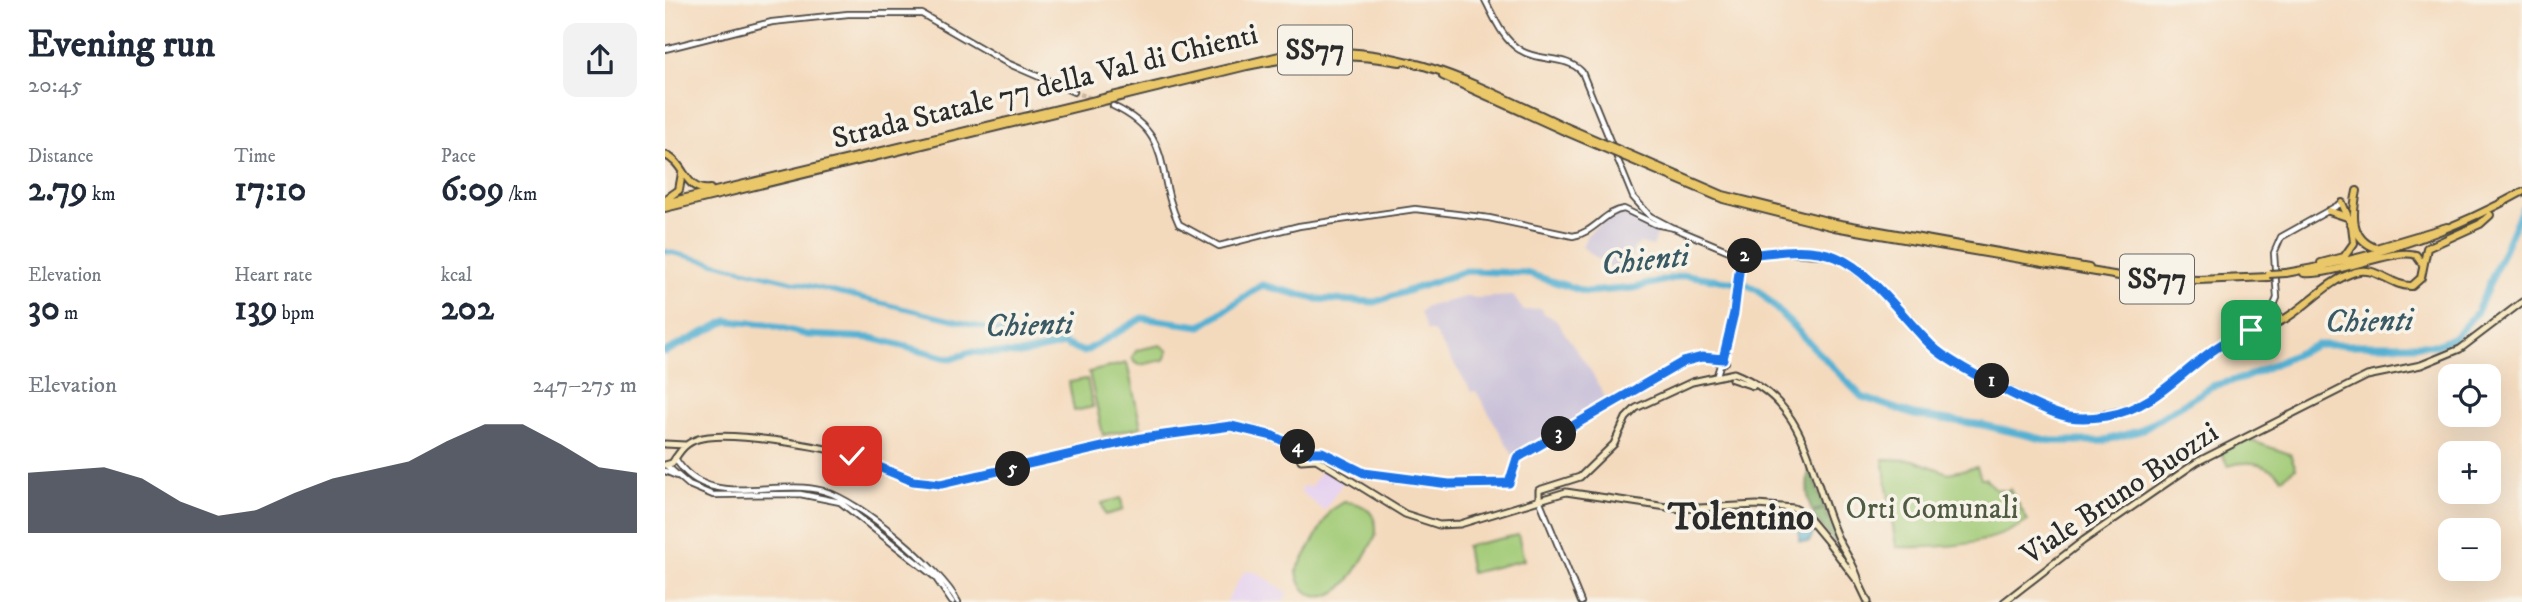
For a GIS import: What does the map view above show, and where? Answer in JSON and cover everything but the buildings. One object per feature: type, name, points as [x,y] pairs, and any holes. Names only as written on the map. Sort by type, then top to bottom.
[{"type":"highway","name":"Strada Statale 77 della Val di Chienti","points":[[665,203],[1247,66],[1285,58],[1341,54],[1399,61],[1430,70],[1693,188],[1762,211],[2046,263],[2153,279],[2304,273],[2385,256],[2494,212],[2522,195]]},
{"type":"highway","name":"Strada Statale 77 della Val di Chienti","points":[[665,203],[1014,120]]},
{"type":"highway","points":[[665,155],[677,162],[690,183],[701,190],[781,174]]},
{"type":"highway","points":[[665,203],[679,190],[682,171]]},
{"type":"highway","points":[[2357,191],[2353,210],[2358,234],[2367,245],[2376,248],[2469,221]]},
{"type":"highway","points":[[2343,203],[2353,210]]},
{"type":"highway","points":[[2286,274],[2297,266],[2344,257],[2355,238],[2343,203]]},
{"type":"highway","points":[[2329,211],[2347,217]]},
{"type":"highway","name":"Strada Statale 77 della Val di Chienti","points":[[2286,274],[2378,254],[2494,212]]},
{"type":"highway","points":[[2251,330],[2281,320],[2354,272],[2372,272],[2397,284],[2412,286],[2421,278],[2427,248],[2480,224],[2494,212]]},
{"type":"highway","points":[[2304,273],[2336,271],[2403,253],[2416,255],[2424,266]]},
{"type":"highway","points":[[2274,308],[2281,320]]},
{"type":"highway","points":[[2269,317],[2281,320]]},
{"type":"main road","name":"Viale Bruno Buozzi","points":[[2004,602],[2152,492],[2197,462],[2367,376],[2421,365],[2460,349],[2522,302]]},
{"type":"main road","points":[[1539,499],[1539,490],[1580,477],[1614,444],[1626,418],[1636,408],[1692,382],[1732,375],[1769,394],[1800,432],[1815,465],[1835,534],[1868,602]]},
{"type":"main road","points":[[667,444],[685,445],[715,437],[825,449],[913,481],[941,484],[1142,438],[1215,426],[1244,427],[1290,443],[1405,514],[1427,523],[1460,524],[1539,499],[1571,492],[1638,505],[1710,510],[1762,505],[1800,510],[1859,583]]},
{"type":"main road","points":[[667,444],[676,456]]},
{"type":"main road","points":[[665,467],[685,445]]},
{"type":"street","points":[[1485,0],[1501,30],[1521,51],[1573,64],[1582,72],[1633,197],[1650,216],[1741,256],[1803,252],[1828,254],[1840,259],[1866,278],[1943,356],[2068,417],[2109,416],[2144,402],[2162,393],[2221,344],[2251,330],[2269,317],[2274,308],[2278,287],[2274,253],[2277,245],[2288,231],[2343,203]]},
{"type":"street","points":[[665,48],[772,22],[848,14],[914,13],[930,16],[1022,71],[1074,92]]},
{"type":"street","points":[[1114,106],[1142,121],[1152,133],[1179,224],[1209,243],[1226,247],[1280,230],[1423,209],[1489,218],[1573,236],[1585,233],[1622,209],[1662,227],[1674,228]]},
{"type":"street","points":[[1720,375],[1734,313],[1741,256]]},
{"type":"street","points":[[1304,454],[1317,452],[1350,468],[1375,475],[1449,484],[1509,483],[1515,459],[1683,362],[1699,357],[1713,358],[1722,362],[1732,375]]},
{"type":"street","points":[[676,456],[683,471],[703,486],[730,491],[800,494],[839,502],[935,578],[952,602]]},
{"type":"street","points":[[665,467],[701,492],[800,488],[842,497],[938,573],[958,602]]},
{"type":"street","points":[[1539,499],[1581,602]]},
{"type":"shaded area","points":[[1625,211],[1659,231],[1653,246],[1640,243],[1634,248],[1623,277],[1582,247],[1587,235],[1607,218]]},
{"type":"shaded area","points":[[1469,296],[1513,296],[1524,311],[1540,308],[1543,313],[1555,319],[1591,371],[1608,403],[1513,455],[1476,391],[1472,392],[1433,331],[1427,331],[1420,312],[1425,307]]},
{"type":"shaded area","points":[[1323,467],[1344,481],[1324,511],[1300,491],[1304,485],[1310,488]]},
{"type":"shaded area","points":[[1243,573],[1258,573],[1288,593],[1282,602],[1226,602]]},
{"type":"green space","points":[[1160,345],[1168,351],[1164,360],[1140,365],[1134,362],[1132,357],[1137,350]]},
{"type":"green space","points":[[1127,363],[1141,427],[1103,435],[1089,372]]},
{"type":"green space","points":[[1087,379],[1093,407],[1074,411],[1069,382]]},
{"type":"green space","points":[[2246,439],[2290,454],[2296,468],[2282,478],[2271,469],[2258,464],[2228,466],[2221,452]]},
{"type":"green space","name":"Orti Comunali","points":[[1883,459],[1914,460],[1948,473],[1977,467],[1981,478],[1985,478],[1995,489],[2010,489],[2028,521],[2013,530],[1981,541],[1931,547],[1896,547]]},
{"type":"green space","points":[[1811,463],[1817,489],[1840,548],[1815,518],[1813,513],[1823,509],[1812,511],[1807,486]]},
{"type":"green space","points":[[1121,498],[1123,510],[1105,515],[1102,503]]},
{"type":"green space","points":[[1344,502],[1359,505],[1370,512],[1375,523],[1375,538],[1344,586],[1326,596],[1315,596],[1302,586],[1297,570],[1330,511]]},
{"type":"green space","points":[[1518,535],[1524,560],[1471,573],[1466,546]]},
{"type":"water","points":[[1804,518],[1815,530],[1809,542],[1799,541],[1799,523]]},
{"type":"waterway","name":"Chienti","points":[[665,352],[727,321],[767,324],[807,335],[872,338],[951,359],[970,352],[1020,354],[1064,344],[1084,352],[1142,318],[1201,326],[1262,285],[1316,299],[1375,302],[1466,271],[1526,273],[1586,292],[1633,288],[1686,275],[1746,284],[1759,291],[1862,397],[1914,415],[1983,425],[2051,441],[2102,441],[2139,431],[2212,386],[2244,378],[2316,345],[2437,345],[2455,337],[2477,312],[2522,209]]},
{"type":"waterway","points":[[665,251],[1053,344],[1064,344]]},
{"type":"tunnel","points":[[1074,92],[1113,106]]},
{"type":"district","name":"Tolentino","points":[[1741,518]]},
{"type":"route","points":[[852,456],[913,481],[927,484],[957,483],[1142,438],[1215,426],[1231,426],[1244,427],[1282,439],[1306,452],[1322,452],[1364,473],[1432,483],[1509,483],[1515,459],[1683,362],[1702,357],[1723,359],[1734,313],[1741,256],[1775,252],[1835,256],[1866,278],[1943,356],[2055,413],[2068,417],[2109,416],[2128,410],[2162,393],[2221,344],[2251,330]]}]
